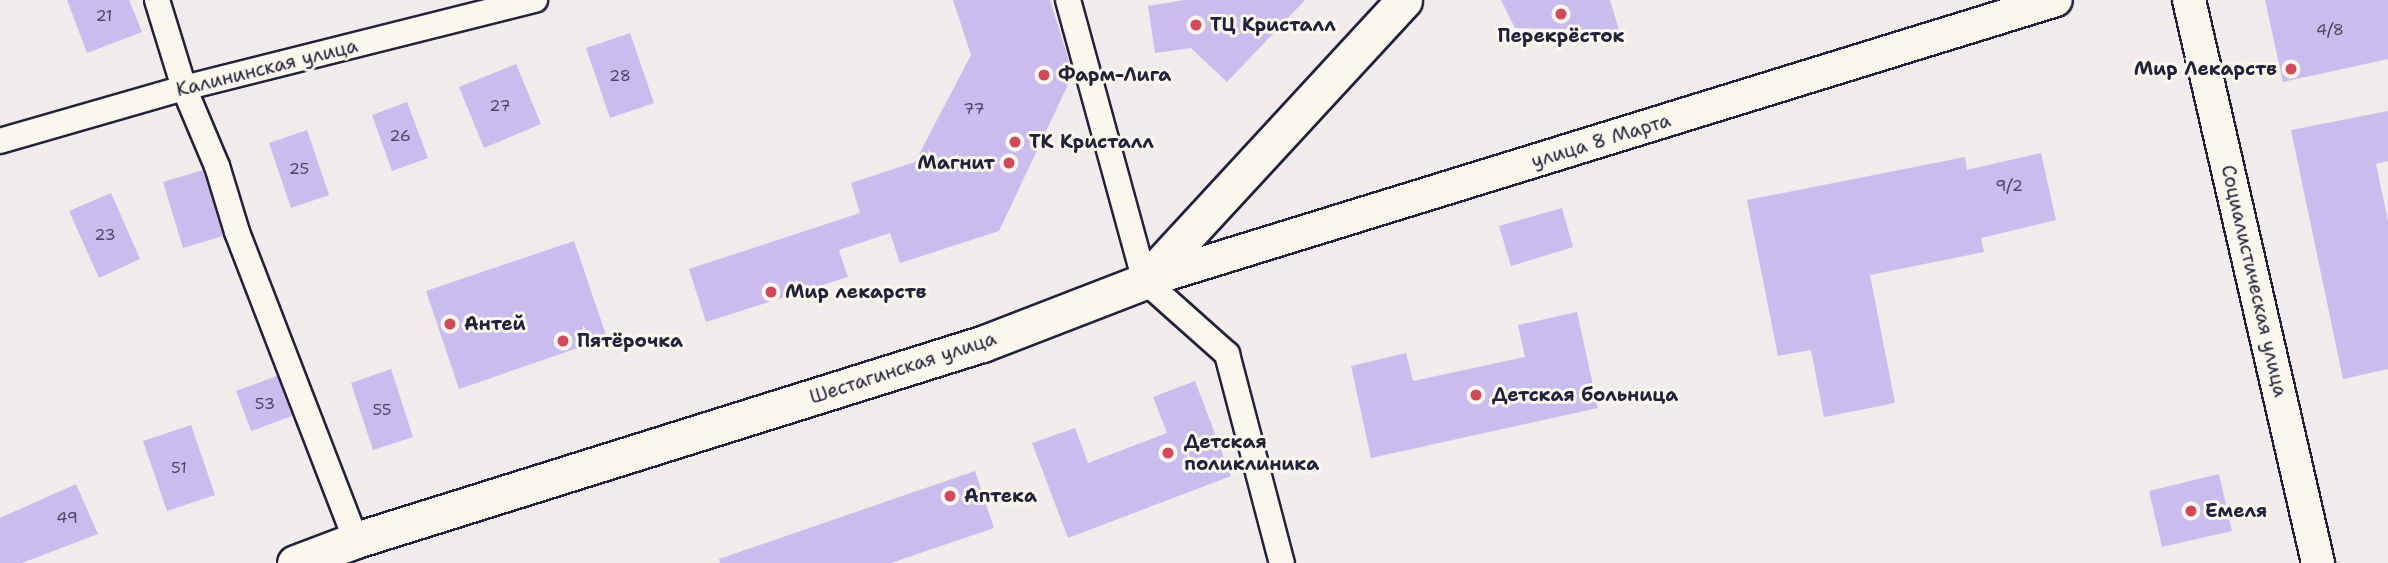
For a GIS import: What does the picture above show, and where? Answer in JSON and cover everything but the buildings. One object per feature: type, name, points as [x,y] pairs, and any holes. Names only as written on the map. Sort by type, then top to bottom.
[{"type":"main road","name":"Шестагинская улица","points":[[295,563],[356,540],[982,344],[1145,281],[1404,0]]},
{"type":"street","points":[[157,0],[184,88],[218,166],[237,232],[356,540]]},
{"type":"street","name":"Калининская улица","points":[[0,141],[184,88],[535,0]]},
{"type":"street","points":[[1068,0],[1145,281],[1227,354],[1282,563]]},
{"type":"street","name":"улица 8 Марта","points":[[1145,281],[2056,0]]},
{"type":"street","name":"Социалистическая улица","points":[[2189,0],[2318,563]]},
{"type":"place","name":"Перекрёсток","points":[[1561,14]]},
{"type":"place","name":"ТЦ Кристалл","points":[[1196,25]]},
{"type":"place","name":"Мир Лекарств","points":[[2291,69]]},
{"type":"place","name":"Фарм-Лига","points":[[1044,75]]},
{"type":"place","name":"ТК Кристалл","points":[[1015,142]]},
{"type":"place","name":"Магнит","points":[[1009,163]]},
{"type":"place","name":"Мир лекарств","points":[[771,292]]},
{"type":"place","name":"Антей","points":[[450,324]]},
{"type":"place","name":"Пятёрочка","points":[[563,341]]},
{"type":"place","name":"Детская больница","points":[[1476,395]]},
{"type":"place","name":"Детская поликлиника","points":[[1168,453]]},
{"type":"place","name":"Аптека","points":[[950,496]]},
{"type":"place","name":"Емеля","points":[[2191,511]]}]
